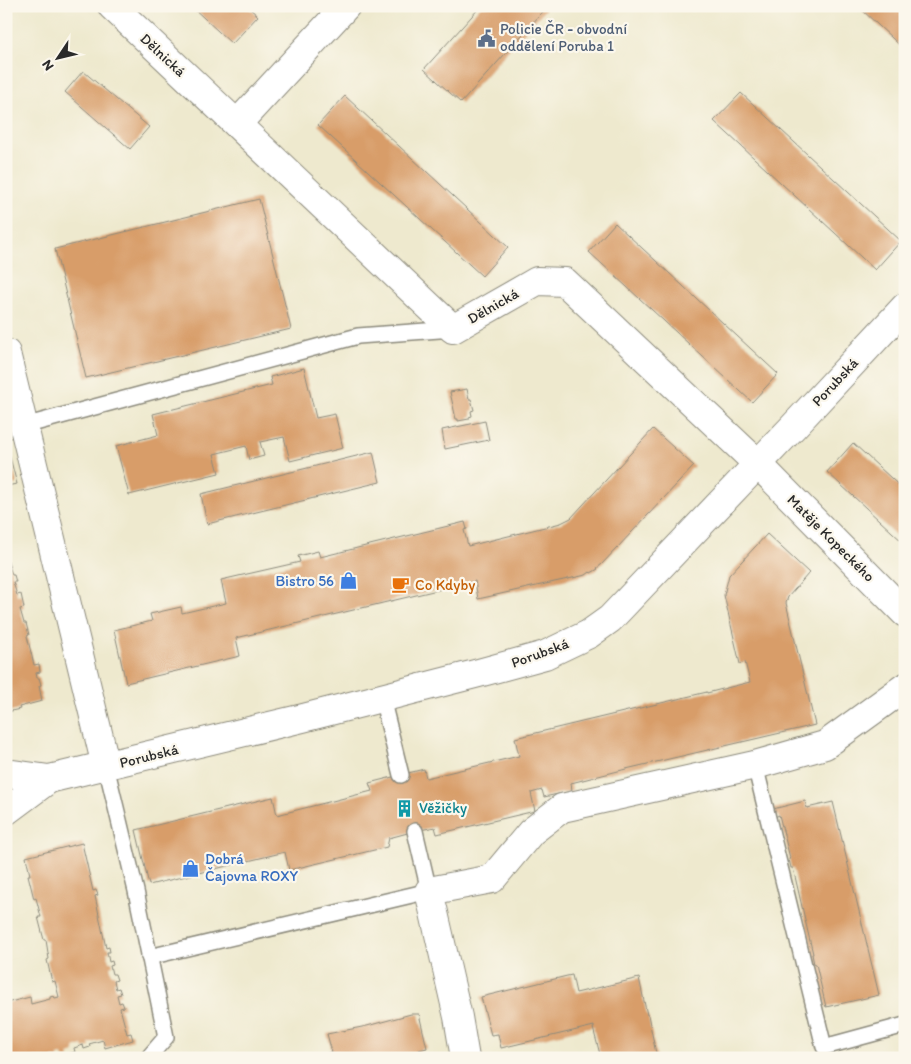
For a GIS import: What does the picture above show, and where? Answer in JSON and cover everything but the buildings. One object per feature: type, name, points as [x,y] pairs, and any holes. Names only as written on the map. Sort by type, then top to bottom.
[{"type":"street","name":"Dělnická","points":[[112,6],[453,329],[537,281],[565,282],[758,464]]},
{"type":"street","points":[[237,124],[346,6]]},
{"type":"street","name":"Porubská","points":[[6,811],[49,780],[475,674],[545,654],[589,634],[610,620],[905,307]]},
{"type":"street","points":[[6,353],[106,766]]},
{"type":"street","name":"Matěje Kopeckého","points":[[758,464],[905,613]]},
{"type":"street","points":[[465,1058],[458,1017],[430,891],[492,878],[530,832],[562,808],[755,765],[825,745],[905,687]]},
{"type":"street","name":"Porubská","points":[[6,773],[49,780]]},
{"type":"lane","points":[[24,426],[358,336],[453,329]]},
{"type":"lane","points":[[382,698],[401,775]]},
{"type":"lane","points":[[755,765],[824,1047],[905,1026]]},
{"type":"lane","points":[[106,766],[130,864],[166,1037],[148,1058]]},
{"type":"lane","points":[[149,957],[430,891],[415,831]]},
{"type":"place","name":"Policie ČR - obvodní oddělení Poruba 1","points":[[486,38]]},
{"type":"place","name":"Bistro 56","points":[[348,581]]},
{"type":"place","name":"Co Kdyby","points":[[401,585]]},
{"type":"place","name":"Věžičky","points":[[405,808]]},
{"type":"place","name":"Dobrá Čajovna ROXY","points":[[191,868]]}]
